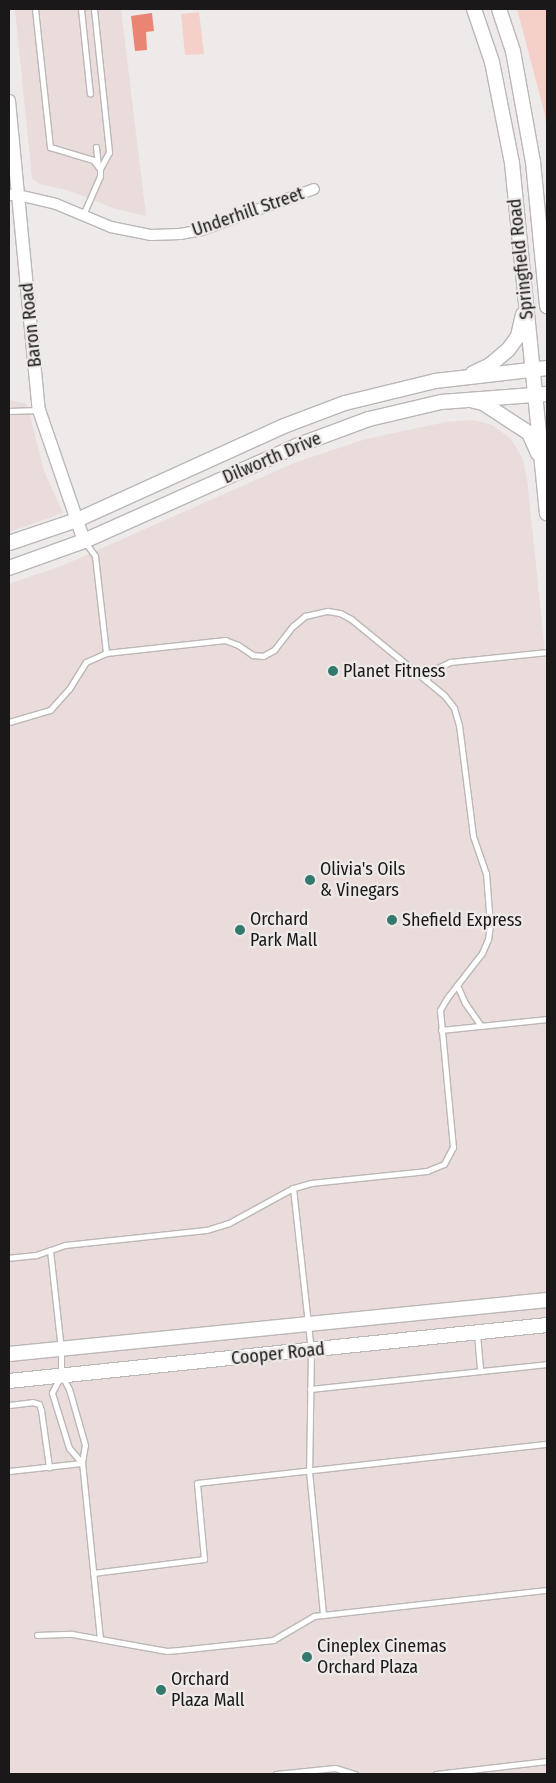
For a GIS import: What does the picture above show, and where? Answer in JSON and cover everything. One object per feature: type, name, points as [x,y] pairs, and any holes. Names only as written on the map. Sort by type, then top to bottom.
[{"type":"main road","name":"Springfield Road","points":[[474,9],[492,62],[512,163],[532,369],[541,394],[542,464],[547,513]]},
{"type":"main road","name":"Springfield Road","points":[[499,9],[513,51],[534,162],[547,306]]},
{"type":"main road","points":[[465,377],[490,365],[508,350],[518,336],[526,302]]},
{"type":"main road","name":"Dilworth Drive","points":[[9,544],[77,520],[284,426],[336,406],[435,382],[547,368]]},
{"type":"main road","name":"Dilworth Drive","points":[[9,568],[84,541],[314,439],[369,419],[441,402],[541,394]]},
{"type":"main road","points":[[468,400],[484,403],[529,433],[542,464]]},
{"type":"main road","name":"Cooper Road","points":[[9,1354],[547,1300]]},
{"type":"main road","name":"Cooper Road","points":[[9,1381],[547,1325]]},
{"type":"street","name":"Baron Road","points":[[9,101],[13,195],[40,410],[84,541]]},
{"type":"street","name":"Underhill Street","points":[[13,195],[56,204],[111,227],[152,236],[180,234],[219,225],[314,189]]},
{"type":"lane","points":[[36,9],[50,147],[84,157],[99,167]]},
{"type":"lane","points":[[81,9],[90,94]]},
{"type":"lane","points":[[94,9],[109,152],[99,167]]},
{"type":"lane","points":[[83,215],[100,176],[96,147]]},
{"type":"lane","points":[[9,410],[40,410]]},
{"type":"lane","points":[[84,541],[95,556],[106,653]]},
{"type":"lane","points":[[9,722],[50,710],[69,689],[86,662],[106,653],[225,640],[238,645],[253,655],[263,656],[274,650],[299,620],[310,614],[330,611],[351,619],[451,702],[457,716],[474,836],[486,873],[490,918],[488,938],[479,958],[440,1010],[453,1147],[444,1164],[427,1171],[311,1183],[293,1188],[218,1228],[65,1245],[36,1255],[9,1258]]},
{"type":"lane","points":[[426,680],[433,670],[450,662],[547,652]]},
{"type":"lane","points":[[457,985],[465,1003],[482,1026]]},
{"type":"lane","points":[[441,1030],[547,1019]]},
{"type":"lane","points":[[293,1188],[311,1350],[309,1471],[323,1615]]},
{"type":"lane","points":[[50,1250],[61,1349],[61,1375],[52,1392],[69,1448],[82,1463]]},
{"type":"lane","points":[[477,1333],[480,1371]]},
{"type":"lane","points":[[310,1389],[547,1364]]},
{"type":"lane","points":[[61,1375],[69,1389],[85,1445],[82,1463],[100,1638]]},
{"type":"lane","points":[[9,1405],[32,1402],[38,1404],[41,1410],[48,1467]]},
{"type":"lane","points":[[93,1573],[204,1559],[197,1483],[547,1444]]},
{"type":"lane","points":[[9,1471],[82,1463]]},
{"type":"lane","points":[[37,1635],[72,1634],[167,1652],[273,1640],[314,1616],[547,1590]]},
{"type":"lane","points":[[436,1774],[547,1761]]},
{"type":"lane","points":[[276,1774],[335,1768],[355,1774]]},
{"type":"shaded area","points":[[15,9],[121,9],[146,216],[116,209],[67,190],[40,184],[32,178]]},
{"type":"shaded area","points":[[517,9],[547,9],[547,135],[545,115]]},
{"type":"shaded area","points":[[199,12],[204,54],[185,55],[181,14]]},
{"type":"shaded area","points":[[152,13],[154,31],[146,32],[147,50],[135,51],[131,16]]},
{"type":"shaded area","points":[[9,400],[27,404],[44,471],[63,513],[9,532]]},
{"type":"shaded area","points":[[473,420],[492,425],[510,438],[522,457],[527,478],[547,672],[547,1774],[9,1774],[9,584],[64,565],[294,463],[366,439],[446,422]]},
{"type":"place","name":"Planet Fitness","points":[[333,671]]},
{"type":"place","name":"Olivia's Oils & Vinegars","points":[[310,880]]},
{"type":"place","name":"Shefield Express","points":[[392,920]]},
{"type":"place","name":"Orchard Park Mall","points":[[240,930]]},
{"type":"place","name":"Cineplex Cinemas Orchard Plaza","points":[[307,1657]]},
{"type":"place","name":"Orchard Plaza Mall","points":[[161,1690]]}]
